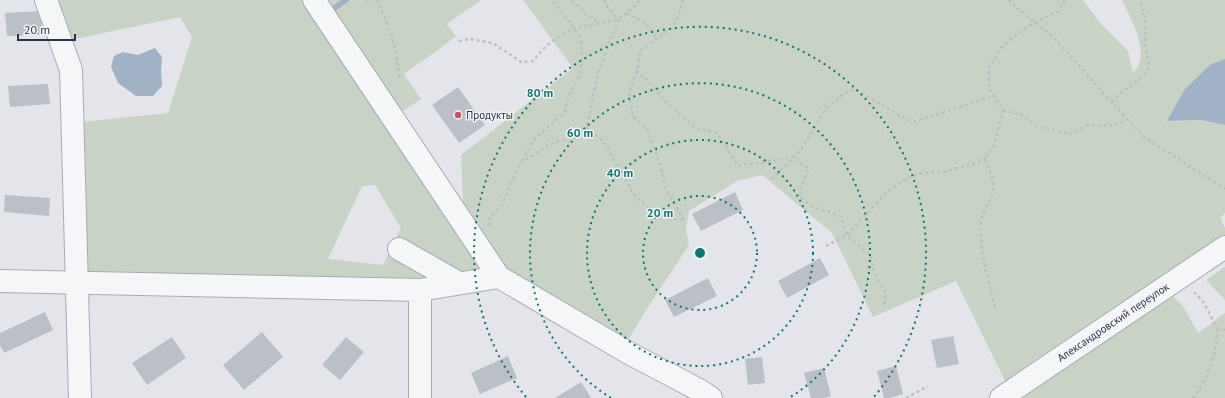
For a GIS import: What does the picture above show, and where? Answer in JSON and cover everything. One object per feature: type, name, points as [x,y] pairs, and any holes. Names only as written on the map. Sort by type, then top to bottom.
[{"type":"street","points":[[46,0],[71,70],[80,398]]},
{"type":"street","points":[[314,0],[499,277],[626,352],[679,379],[711,398]]},
{"type":"street","name":"Александровский переулок","points":[[1001,398],[1225,247]]},
{"type":"street","points":[[399,249],[459,283]]},
{"type":"street","points":[[0,282],[420,290],[499,277]]},
{"type":"street","points":[[420,290],[420,398]]},
{"type":"path","points":[[366,0],[373,0]]},
{"type":"path","points":[[377,0],[396,47],[400,81]]},
{"type":"path","points":[[489,227],[490,217],[502,204],[532,142],[565,113],[566,102],[579,75],[581,66],[580,39],[562,11],[550,0]]},
{"type":"path","points":[[572,0],[600,24]]},
{"type":"path","points":[[604,0],[608,8],[619,19]]},
{"type":"path","points":[[459,41],[469,39],[493,43],[521,62],[533,60],[546,46],[562,34],[585,26],[619,19],[640,0]]},
{"type":"path","points":[[586,127],[600,138],[608,148],[633,194],[651,211],[667,218],[684,220],[666,190],[658,158],[647,129],[633,116],[629,92],[640,52],[656,38],[673,27],[683,0]]},
{"type":"path","points":[[1008,0],[1056,40],[1144,137],[1225,189]]},
{"type":"path","points":[[826,246],[847,235],[886,193],[908,177],[922,173],[945,171],[972,165],[985,158],[994,146],[1002,110],[990,90],[988,69],[1002,47],[1035,22],[1058,11],[1065,0]]},
{"type":"path","points":[[1112,102],[1148,71],[1149,63],[1145,44],[1145,19],[1140,0]]},
{"type":"path","points":[[626,13],[645,23],[656,38]]},
{"type":"path","points":[[521,162],[549,144],[575,137],[586,127],[599,70],[619,19]]},
{"type":"path","points":[[636,71],[652,85],[665,101],[694,128],[717,133],[738,166],[795,157]]},
{"type":"path","points":[[772,179],[795,157],[806,142],[826,108],[844,94],[855,89],[913,122],[994,96]]},
{"type":"path","points":[[1002,110],[1022,115],[1037,126],[1071,134],[1088,125],[1114,126],[1128,119]]},
{"type":"path","points":[[795,157],[800,163],[809,168],[800,190],[800,197],[813,207],[842,217],[847,235],[870,255],[874,272],[886,293],[884,306]]},
{"type":"path","points":[[985,158],[994,187],[981,221],[981,240],[989,286],[995,307]]},
{"type":"path","points":[[1179,278],[1204,303],[1218,330],[1214,356],[1203,384],[1193,398]]},
{"type":"path","points":[[1218,330],[1225,330]]},
{"type":"path","points":[[906,398],[928,386]]},
{"type":"green space","points":[[46,0],[481,0],[447,24],[456,36],[404,74],[421,99],[393,118],[464,223],[461,155],[573,68],[523,0],[1083,0],[1101,24],[1128,51],[1133,73],[1138,66],[1140,58],[1139,41],[1122,0],[1225,0],[1225,59],[1211,64],[1167,121],[1201,120],[1225,125],[1225,213],[1220,218],[1225,228],[1225,247],[1164,288],[1183,306],[1198,333],[1225,313],[1225,398],[1000,398],[1010,391],[956,281],[873,317],[832,233],[762,175],[737,181],[689,211],[686,228],[689,245],[622,350],[504,280],[82,283],[73,123],[168,113],[192,37],[180,17],[61,42]],"holes":[[[375,185],[401,228],[383,265],[328,259],[362,186]]]},
{"type":"green space","points":[[1225,267],[1225,300],[1206,280]]},
{"type":"water","points":[[155,48],[162,57],[162,86],[153,96],[136,96],[118,83],[111,67],[114,56],[123,52],[138,55]]},
{"type":"water","points":[[1225,59],[1225,125],[1201,120],[1167,121],[1185,89],[1211,64]]},
{"type":"building","points":[[41,11],[42,35],[7,36],[5,13]]},
{"type":"building","points":[[48,84],[50,104],[10,107],[8,86]]},
{"type":"building","name":"Продукты","points":[[458,87],[485,125],[459,143],[432,105]]},
{"type":"building","points":[[735,192],[743,210],[701,231],[692,214]]},
{"type":"building","points":[[5,195],[50,198],[49,216],[4,212]]},
{"type":"building","points":[[820,258],[829,275],[787,298],[778,281]]},
{"type":"building","points":[[708,278],[717,296],[674,317],[665,300]]},
{"type":"building","points":[[45,312],[53,330],[4,353],[0,345],[0,333]]},
{"type":"building","points":[[262,332],[283,357],[244,390],[223,365]]},
{"type":"building","points":[[953,336],[959,364],[937,368],[931,340]]},
{"type":"building","points":[[172,337],[186,358],[147,385],[132,363]]},
{"type":"building","points":[[346,337],[364,352],[340,380],[322,365]]},
{"type":"building","points":[[508,356],[517,378],[480,394],[471,373]]},
{"type":"building","points":[[762,357],[765,383],[748,385],[745,359]]},
{"type":"building","points":[[896,366],[903,394],[890,398],[884,398],[877,371]]},
{"type":"building","points":[[824,368],[831,396],[824,398],[811,398],[804,373]]},
{"type":"building","points":[[581,382],[591,398],[555,398]]},
{"type":"waterway","points":[[329,12],[346,0]]},
{"type":"place","name":"Продукты","points":[[458,115]]}]
